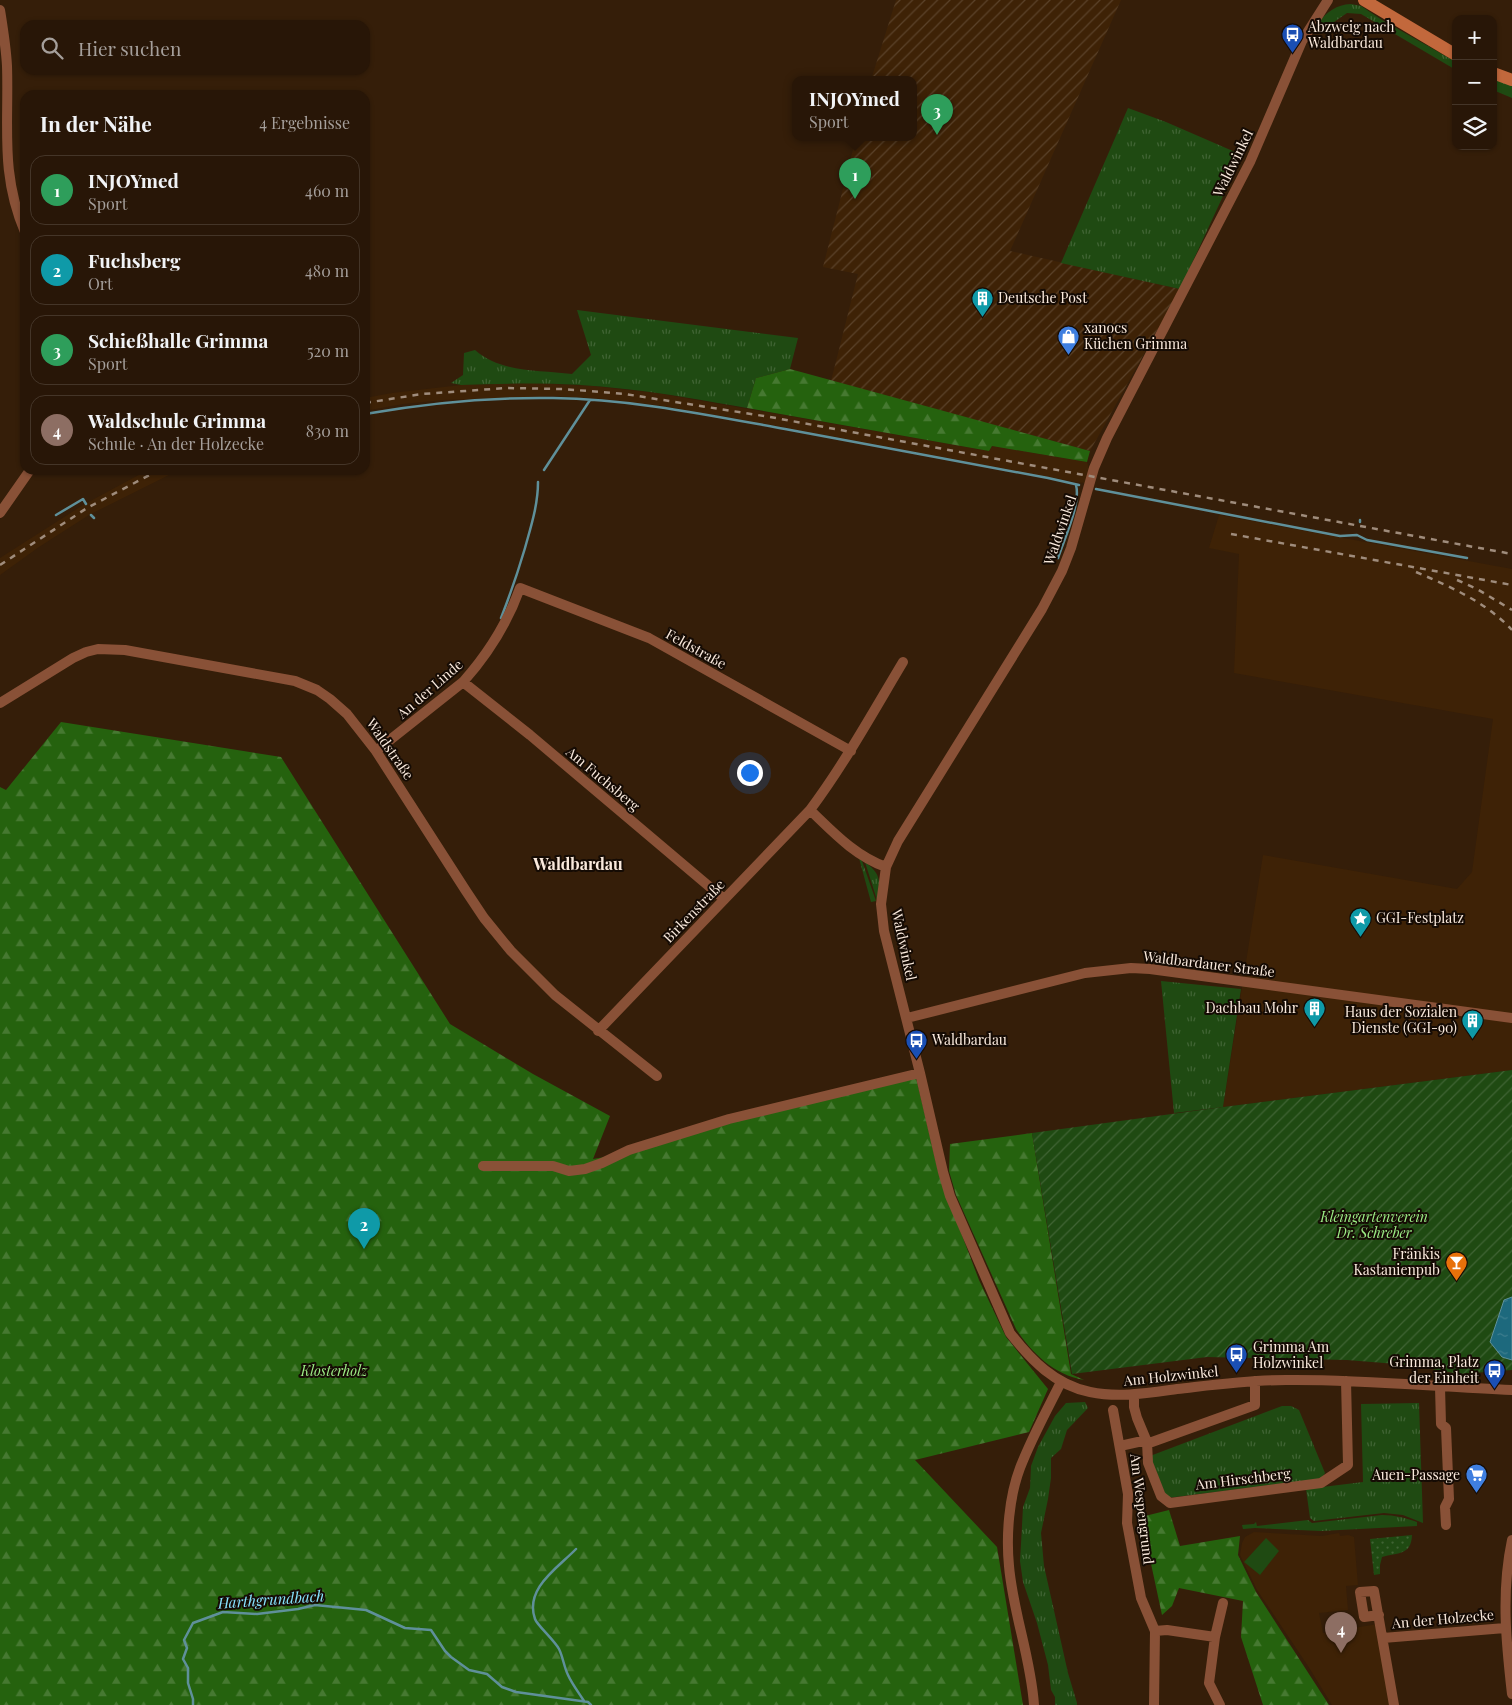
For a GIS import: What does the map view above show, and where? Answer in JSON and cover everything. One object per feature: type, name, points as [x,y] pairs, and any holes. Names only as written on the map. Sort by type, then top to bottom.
[{"type":"main road","points":[[1364,0],[1452,53]]},
{"type":"main road","points":[[1497,74],[1512,80]]},
{"type":"street","name":"Waldwinkel","points":[[1061,1382],[1039,1366],[1010,1333],[950,1196],[884,931],[882,904],[886,867],[898,841],[1042,608],[1062,571],[1071,548],[1094,468],[1107,438],[1250,162],[1302,41],[1328,0]]},
{"type":"street","points":[[0,10],[5,36],[7,68],[6,153],[8,180],[20,217]]},
{"type":"street","points":[[0,513],[27,475]]},
{"type":"street","name":"An der Linde","points":[[376,751],[463,682],[495,640],[514,604],[520,588]]},
{"type":"street","name":"Feldstraße","points":[[520,588],[649,638],[851,751]]},
{"type":"street","name":"Waldstraße","points":[[0,703],[86,652],[98,649],[124,650],[270,676],[306,685],[317,690],[348,714],[376,751],[466,891],[497,935],[548,989],[598,1031],[657,1076]]},
{"type":"street","name":"Birkenstraße","points":[[598,1031],[810,810],[831,783],[903,662]]},
{"type":"street","name":"Am Fuchsberg","points":[[463,682],[530,735],[724,899]]},
{"type":"street","points":[[810,810],[862,857],[886,867]]},
{"type":"street","name":"Waldbardauer Straße","points":[[906,1018],[1085,973],[1130,968],[1160,970],[1512,1018]]},
{"type":"street","points":[[483,1166],[536,1165],[553,1166],[569,1171],[585,1169],[629,1150],[729,1119],[920,1073]]},
{"type":"street","name":"Am Holzwinkel","points":[[1061,1382],[1088,1392],[1112,1395],[1134,1395],[1255,1381],[1286,1380],[1512,1390]]},
{"type":"street","points":[[1147,1442],[1152,1442],[1255,1405],[1255,1381]]},
{"type":"street","points":[[1034,1705],[1031,1672],[1015,1603],[1009,1566],[1008,1530],[1019,1470],[1061,1382]]},
{"type":"street","name":"Am Hirschberg","points":[[1134,1395],[1137,1418],[1147,1442],[1148,1463],[1154,1482],[1161,1496],[1170,1503],[1321,1483],[1348,1465],[1346,1382]]},
{"type":"street","points":[[1440,1387],[1441,1424],[1446,1428],[1449,1499],[1445,1507],[1446,1525]]},
{"type":"street","name":"Am Wespengrund","points":[[1113,1410],[1128,1494],[1127,1523],[1140,1598],[1155,1631],[1154,1705]]},
{"type":"street","name":"Am Wespengrund","points":[[1120,1446],[1147,1442]]},
{"type":"street","name":"An der Holzecke","points":[[1512,1540],[1504,1592],[1505,1628],[1512,1694]]},
{"type":"street","points":[[1220,1705],[1209,1683],[1214,1637],[1223,1603]]},
{"type":"street","name":"An der Holzecke","points":[[1379,1615],[1394,1705]]},
{"type":"street","name":"An der Holzecke","points":[[1383,1638],[1505,1628]]},
{"type":"street","points":[[1155,1631],[1167,1630],[1214,1637]]},
{"type":"shaded area","points":[[896,0],[1121,0],[1010,251],[1180,289],[1090,451],[831,381],[858,274],[823,267],[855,141],[917,141],[917,76],[872,76]]},
{"type":"shaded area","points":[[531,383],[593,386],[657,393],[989,451],[992,446],[1087,462],[1089,469],[1085,483],[1076,482],[739,419],[656,405],[605,399],[554,396],[444,400],[403,404],[370,410],[370,397],[461,385]]},
{"type":"shaded area","points":[[139,475],[169,475],[89,515],[0,575],[0,558],[83,505]]},
{"type":"shaded area","points":[[1219,515],[1512,569],[1512,1070],[1223,1107],[1263,855],[1457,889],[1472,872],[1493,719],[1234,673],[1239,554],[1209,548]]},
{"type":"shaded area","points":[[1254,1532],[1322,1536],[1339,1533],[1340,1536],[1348,1535],[1354,1537],[1358,1585],[1346,1586],[1348,1610],[1319,1613],[1323,1633],[1378,1624],[1392,1705],[1332,1705],[1257,1590],[1240,1555],[1245,1537]]},
{"type":"green space","points":[[1351,4],[1361,6],[1452,60],[1452,68],[1361,14],[1347,13],[1324,29],[1318,23],[1333,9]]},
{"type":"green space","points":[[1497,80],[1512,85],[1512,98],[1497,92]]},
{"type":"green space","points":[[1128,108],[1166,122],[1242,155],[1180,289],[1061,263]]},
{"type":"green space","points":[[577,310],[798,338],[790,369],[756,378],[747,408],[671,395],[584,385],[461,385],[451,383],[463,375],[464,353],[475,350],[496,363],[508,367],[572,374],[591,355]]},
{"type":"green space","points":[[790,369],[1090,451],[1087,462],[992,446],[989,451],[747,408],[756,378]]},
{"type":"green space","name":"Klosterholz","points":[[61,722],[281,757],[450,1024],[533,1074],[610,1116],[593,1159],[627,1153],[676,1135],[916,1077],[939,1175],[979,1280],[1006,1337],[1048,1389],[1029,1432],[915,1460],[997,1547],[1023,1705],[0,1705],[0,787],[6,790]]},
{"type":"green space","points":[[859,858],[862,861],[876,901],[871,902]]},
{"type":"green space","points":[[865,862],[879,879],[877,900]]},
{"type":"green space","points":[[1161,981],[1241,989],[1223,1107],[1174,1113]]},
{"type":"green space","name":"Kleingartenverein Dr. Schreber","points":[[1512,1070],[1512,1370],[1460,1374],[1409,1365],[1347,1360],[1207,1357],[1072,1374],[1032,1133]]},
{"type":"green space","points":[[1032,1133],[1071,1374],[1084,1380],[1063,1373],[1045,1362],[1016,1329],[956,1195],[949,1171],[950,1144]]},
{"type":"green space","points":[[1085,1402],[1088,1408],[1067,1430],[1061,1449],[1051,1458],[1051,1478],[1041,1533],[1044,1566],[1068,1673],[1077,1703],[1077,1705],[1055,1705],[1048,1665],[1037,1623],[1023,1582],[1020,1561],[1023,1507],[1030,1488],[1031,1466],[1038,1447],[1055,1416],[1066,1403]]},
{"type":"green space","points":[[1419,1403],[1423,1523],[1403,1515],[1384,1513],[1314,1521],[1310,1518],[1306,1489],[1363,1482],[1361,1404]]},
{"type":"green space","points":[[1282,1406],[1291,1406],[1299,1410],[1325,1473],[1321,1479],[1167,1498],[1150,1456]]},
{"type":"green space","points":[[1169,1510],[1180,1546],[1240,1536],[1238,1555],[1256,1592],[1329,1705],[1263,1705],[1241,1637],[1243,1601],[1179,1588],[1172,1606],[1162,1615],[1141,1517]]},
{"type":"green space","points":[[1382,1515],[1396,1516],[1417,1522],[1417,1526],[1321,1531],[1243,1529],[1242,1525],[1254,1524],[1256,1522],[1257,1526],[1308,1520],[1312,1523]]},
{"type":"green space","points":[[1412,1535],[1409,1547],[1406,1550],[1382,1557],[1380,1574],[1374,1575],[1370,1539]]},
{"type":"green space","points":[[1266,1538],[1279,1551],[1260,1575],[1244,1562]]},
{"type":"water","points":[[1512,1297],[1512,1360],[1502,1357],[1490,1342],[1504,1300]]},
{"type":"waterway","points":[[370,413],[435,404],[482,400],[553,398],[611,401],[727,418],[1079,485]]},
{"type":"waterway","points":[[544,470],[590,400]]},
{"type":"waterway","points":[[501,618],[530,532],[538,482]]},
{"type":"waterway","points":[[1058,558],[1074,511],[1077,493],[1076,485]]},
{"type":"waterway","points":[[1096,489],[1340,536],[1357,535],[1367,540],[1467,558]]},
{"type":"waterway","points":[[56,515],[83,499],[86,504]]},
{"type":"waterway","points":[[91,515],[94,518]]},
{"type":"waterway","points":[[576,1549],[545,1579],[534,1598],[533,1608],[536,1622],[559,1649],[568,1675],[584,1701]]},
{"type":"waterway","name":"Harthgrundbach","points":[[193,1705],[188,1683],[188,1668],[183,1659],[187,1648],[184,1640],[193,1623],[223,1612],[257,1614],[315,1605],[366,1610],[405,1628],[431,1630],[451,1657],[469,1670],[487,1674],[502,1687],[516,1692],[588,1702],[591,1705]]},
{"type":"railway","points":[[370,402],[422,394],[507,388],[563,389],[625,394],[770,417],[1512,554]]},
{"type":"railway","points":[[0,565],[87,508],[150,475]]},
{"type":"railway","points":[[1231,534],[1512,585]]},
{"type":"railway","points":[[1416,572],[1479,603],[1512,630]]},
{"type":"railway","points":[[1457,580],[1477,589],[1512,610]]},
{"type":"place","name":"Abzweig nach Waldbardau","points":[[1292,54]]},
{"type":"place","name":"Schießhalle Grimma","points":[[937,135]]},
{"type":"place","name":"INJOYmed","points":[[855,199]]},
{"type":"place","name":"Deutsche Post","points":[[982,317]]},
{"type":"place","name":"xanocs Küchen Grimma","points":[[1068,355]]},
{"type":"place","name":"GGI-Festplatz","points":[[1360,937]]},
{"type":"place","name":"Dachbau Mohr","points":[[1314,1027]]},
{"type":"place","name":"Haus der Sozialen Dienste (GGI-90)","points":[[1473,1039]]},
{"type":"place","name":"Waldbardau","points":[[916,1059]]},
{"type":"place","name":"Fuchsberg","points":[[364,1249]]},
{"type":"place","name":"Fränkis Kastanienpub","points":[[1456,1281]]},
{"type":"place","name":"Grimma Am Holzwinkel","points":[[1237,1374]]},
{"type":"place","name":"Grimma, Platz der Einheit","points":[[1495,1389]]},
{"type":"place","name":"Auen-Passage","points":[[1476,1494]]},
{"type":"place","name":"Waldschule Grimma","points":[[1341,1653]]},
{"type":"district","name":"Waldbardau","points":[[578,864]]}]
